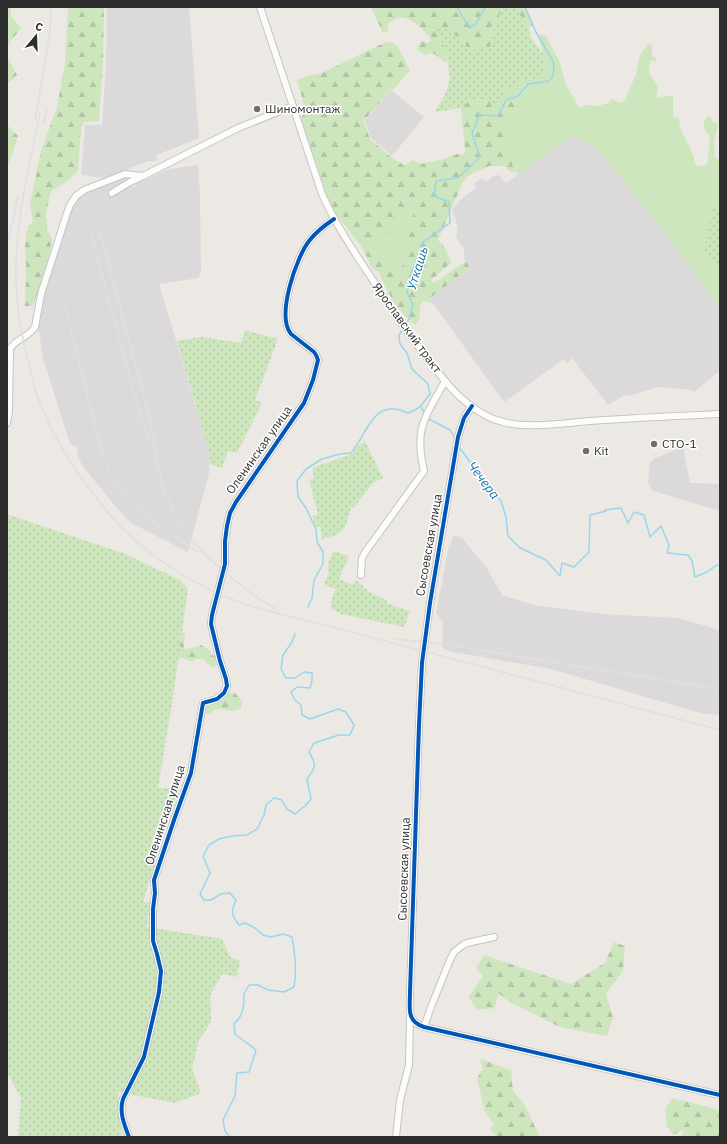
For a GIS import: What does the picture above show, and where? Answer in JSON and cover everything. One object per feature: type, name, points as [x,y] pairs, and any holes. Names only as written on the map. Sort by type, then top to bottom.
[{"type":"street","name":"Ярославский тракт","points":[[260,7],[322,194],[334,219],[408,334],[445,381],[459,396],[495,420],[524,425],[720,414]]},
{"type":"street","points":[[112,193],[130,182],[238,128],[293,106]]},
{"type":"street","points":[[7,422],[10,411],[10,349],[12,345],[32,332],[35,327],[41,294],[70,205],[76,196],[84,190],[124,174],[143,176]]},
{"type":"street","name":"Оленинская улица","points":[[129,1137],[121,1112],[123,1099],[144,1056],[159,992],[161,971],[158,954],[153,941],[153,909],[155,893],[154,880],[191,773],[203,703],[217,699],[224,693],[227,686],[211,624],[225,564],[225,541],[227,526],[230,513],[236,502],[304,403],[318,360],[314,352],[288,330],[286,325],[286,317],[288,294],[295,268],[308,242],[316,233],[334,219]]},
{"type":"street","points":[[361,575],[362,558],[424,471],[420,456],[423,422],[445,381]]},
{"type":"street","name":"Сысоевская улица","points":[[396,1137],[400,1100],[409,1065],[422,663],[430,603],[458,437],[464,418],[472,406]]},
{"type":"street","points":[[422,1026],[454,952],[467,943],[494,937]]},
{"type":"street","points":[[410,1013],[414,1022],[422,1026],[720,1095]]},
{"type":"street","points":[[410,1036],[412,1029],[422,1026]]},
{"type":"shaded area","points":[[107,7],[189,7],[199,138],[157,155],[157,161],[148,161],[105,178],[81,175],[85,125],[102,125],[106,64]]},
{"type":"shaded area","points":[[391,90],[424,117],[392,156],[371,138],[365,121]]},
{"type":"shaded area","points":[[572,136],[598,149],[672,242],[720,309],[720,371],[694,392],[692,390],[658,387],[629,396],[625,395],[608,405],[572,358],[567,363],[564,359],[504,402],[429,298],[470,268],[464,258],[464,249],[456,237],[458,227],[452,210],[460,200],[476,188],[474,184],[482,178],[486,182],[493,176],[499,175],[506,183]]},
{"type":"shaded area","points":[[198,165],[200,192],[201,272],[198,278],[159,284],[210,453],[209,473],[188,552],[131,523],[85,469],[78,458],[77,447],[70,444],[43,358],[38,325],[43,295],[70,211],[78,198],[120,177],[127,178],[134,188],[136,184],[169,169]]},
{"type":"shaded area","points":[[683,447],[690,483],[720,484],[720,511],[653,491],[648,483],[650,461]]},
{"type":"shaded area","points":[[453,535],[462,538],[486,567],[502,595],[534,605],[602,614],[678,618],[720,630],[720,715],[700,713],[551,669],[453,652],[442,648],[443,621],[436,614],[449,545],[451,545]]},
{"type":"green space","points":[[7,7],[11,7],[11,16],[21,28],[7,46]]},
{"type":"green space","points":[[68,7],[104,7],[103,65],[99,121],[84,122],[81,129],[78,171],[66,182],[51,191],[46,212],[47,228],[52,239],[48,261],[33,306],[25,306],[25,246],[27,229],[33,221],[30,204],[41,151],[57,107],[65,62]]},
{"type":"green space","points":[[371,7],[465,7],[468,9],[471,7],[503,7],[495,25],[490,47],[474,51],[467,50],[465,42],[441,26],[437,33],[446,50],[447,62],[445,62],[432,53],[425,55],[417,50],[421,41],[429,43],[431,38],[412,21],[397,18],[388,23],[388,31],[383,33]]},
{"type":"green space","points":[[503,7],[514,7],[529,27],[530,36],[543,54],[545,63],[545,77],[521,81],[517,87],[505,88],[506,100],[492,106],[489,99],[469,100],[461,108],[435,112],[446,92],[450,79],[446,50],[437,33],[437,29],[441,26],[465,42],[467,50],[474,51],[478,46],[485,48],[490,47],[495,25]]},
{"type":"green space","points":[[513,7],[525,7],[533,25],[529,27]]},
{"type":"green space","points":[[538,35],[545,35],[559,60],[566,85],[579,108],[587,105],[600,106],[603,104],[608,104],[611,99],[620,103],[624,102],[636,74],[640,55],[648,44],[652,45],[652,56],[656,58],[656,61],[650,61],[649,73],[658,86],[656,98],[673,95],[673,116],[679,119],[680,128],[692,152],[696,166],[706,165],[708,158],[710,136],[704,129],[704,121],[708,116],[710,116],[713,122],[717,122],[718,126],[714,142],[715,157],[720,159],[720,214],[705,250],[720,269],[720,309],[672,242],[598,149],[572,136],[518,175],[512,164],[501,153],[506,123],[524,105],[518,96],[506,100],[505,88],[521,81],[545,77],[545,63]]},
{"type":"green space","points":[[386,42],[393,43],[398,47],[410,70],[393,90],[390,90],[364,121],[370,139],[391,157],[404,165],[413,160],[420,164],[444,159],[457,154],[463,155],[465,151],[461,108],[469,100],[490,99],[492,106],[518,96],[524,105],[506,123],[501,153],[512,157],[512,164],[516,172],[512,173],[504,166],[489,166],[469,175],[463,182],[438,240],[445,248],[451,263],[431,280],[434,283],[466,261],[470,268],[430,298],[432,303],[423,301],[420,305],[419,321],[415,325],[403,314],[393,301],[379,272],[373,269],[361,246],[332,209],[326,193],[301,118],[305,111],[297,80],[322,73]],"holes":[[[407,206],[414,210],[406,248],[408,258],[400,269],[390,268],[381,253],[375,254],[371,248],[392,231]]]},
{"type":"green space","points":[[7,56],[17,75],[7,85]]},
{"type":"green space","points":[[7,125],[18,136],[7,166]]},
{"type":"green space","points":[[407,206],[414,210],[406,248],[408,258],[400,269],[390,268],[381,253],[375,254],[371,248],[392,231]]},
{"type":"green space","points":[[712,206],[720,208],[720,269],[705,251]]},
{"type":"green space","points":[[245,330],[278,339],[255,400],[262,403],[237,453],[228,451],[222,468],[210,464],[210,453],[177,341],[201,337],[241,343]]},
{"type":"green space","points":[[365,441],[383,478],[373,483],[353,508],[351,507],[345,526],[340,532],[336,535],[322,539],[320,526],[316,527],[312,516],[318,514],[309,480],[314,478],[312,468],[352,454],[358,446]]},
{"type":"green space","points":[[7,514],[125,554],[180,580],[188,589],[158,788],[180,789],[162,840],[143,902],[150,902],[147,927],[222,939],[231,958],[240,960],[237,977],[222,974],[210,996],[211,1022],[199,1040],[192,1069],[201,1093],[175,1103],[118,1092],[122,1137],[18,1137],[21,1098],[7,1072]]},
{"type":"green space","points":[[334,551],[349,556],[339,579],[353,585],[356,580],[370,593],[387,600],[386,603],[410,611],[404,627],[341,614],[332,609],[330,604],[336,589],[324,584],[329,572],[329,561]]},
{"type":"green space","points":[[175,631],[185,633],[185,650],[201,645],[209,650],[213,656],[216,654],[217,665],[212,668],[203,659],[191,661],[183,658],[175,658]]},
{"type":"green space","points":[[228,692],[235,693],[242,701],[241,709],[234,711],[218,709],[213,711],[211,714],[205,713],[205,706],[223,697]]},
{"type":"green space","points":[[614,942],[625,946],[623,971],[606,994],[613,1017],[607,1036],[560,1027],[508,1001],[498,993],[495,1008],[477,1010],[469,997],[483,976],[476,968],[484,955],[571,984],[605,963]]},
{"type":"green space","points":[[480,1059],[511,1070],[513,1091],[524,1104],[540,1137],[497,1137],[490,1129],[494,1125],[485,1112],[477,1078],[483,1069]]},
{"type":"green space","points":[[672,1098],[720,1110],[720,1137],[682,1137],[684,1130],[673,1135],[667,1126],[665,1110]]},
{"type":"waterway","name":"Уткашь","points":[[457,7],[469,28],[476,24],[485,7]]},
{"type":"waterway","name":"Уткашь","points":[[405,326],[410,317],[413,305],[407,292],[413,269],[423,242],[450,223],[449,202],[434,196],[436,181],[458,178],[480,157],[472,134],[479,115],[498,116],[506,100],[518,96],[528,84],[549,81],[553,76],[554,63],[536,32],[525,7]]},
{"type":"waterway","name":"Уткашь","points":[[308,607],[312,598],[314,580],[323,564],[323,552],[317,542],[316,529],[306,508],[298,497],[297,481],[306,469],[322,459],[340,454],[351,453],[368,426],[379,413],[387,409],[396,409],[408,413],[412,412],[421,405],[430,394],[428,384],[412,369],[407,353],[400,344],[399,335],[403,329]]},
{"type":"waterway","name":"Уткашь","points":[[421,407],[424,412]]},
{"type":"waterway","name":"Чечера","points":[[429,419],[450,430],[454,437]]},
{"type":"waterway","name":"Чечера","points":[[460,448],[480,476],[501,501],[506,517],[508,536],[520,548],[546,560],[560,576],[562,563],[574,567],[589,552],[590,515],[606,511],[605,510],[621,508],[628,523],[634,512],[644,515],[650,537],[661,526],[669,545],[667,553],[688,555],[692,561],[695,577],[707,572],[717,565],[720,566]]},
{"type":"waterway","name":"Уткашь","points":[[230,1137],[225,1131],[223,1120],[235,1096],[237,1073],[249,1072],[256,1050],[235,1034],[234,1024],[240,1017],[243,1009],[244,994],[249,985],[258,985],[268,990],[284,992],[294,987],[295,955],[292,937],[283,934],[271,937],[263,935],[255,928],[245,923],[239,925],[234,918],[233,913],[233,907],[236,900],[230,893],[221,894],[211,900],[204,900],[200,894],[210,873],[203,856],[209,845],[219,839],[247,835],[257,829],[264,815],[266,805],[274,798],[282,800],[287,809],[295,814],[305,806],[311,799],[307,779],[314,769],[314,763],[309,752],[314,743],[339,735],[350,735],[354,725],[346,712],[338,709],[310,719],[302,715],[301,705],[295,700],[291,692],[297,687],[310,688],[312,673],[304,672],[295,678],[286,678],[281,669],[283,655],[292,642],[295,634]]},
{"type":"railway","points":[[35,120],[50,33],[51,7]]},
{"type":"railway","points":[[43,124],[47,110]]},
{"type":"railway","points":[[40,114],[24,189],[17,246],[16,291],[24,343],[36,392],[49,424],[64,451],[89,489],[121,528],[141,546],[187,578],[212,591],[244,604],[720,730]]},
{"type":"railway","points":[[7,246],[18,196]]},
{"type":"railway","points":[[100,232],[148,412],[158,467],[163,485],[176,516],[184,530],[205,555],[248,591],[276,609]]},
{"type":"railway","points":[[91,234],[142,422],[152,445]]},
{"type":"railway","points":[[63,300],[104,460],[113,477],[126,496],[145,514],[166,531],[198,552]]},
{"type":"railway","points":[[394,639],[442,644],[720,689]]},
{"type":"cycle path","points":[[129,1137],[123,1118],[123,1099],[144,1057],[159,992],[161,971],[153,941],[153,909],[155,893],[154,880],[191,773],[203,703],[217,699],[224,693],[227,686],[211,624],[225,564],[225,541],[227,526],[230,513],[236,502],[304,403],[313,380],[318,360],[314,352],[291,334],[287,326],[287,301],[294,273],[304,249],[309,241],[324,226],[334,219]]},
{"type":"cycle path","points":[[472,406],[464,418],[458,437],[430,603],[422,663],[410,1013],[414,1021],[424,1027],[720,1095]]},
{"type":"place","name":"Шиномонтаж","points":[[257,109]]},
{"type":"place","name":"СТО-1","points":[[654,444]]},
{"type":"place","name":"Kit","points":[[586,451]]}]
